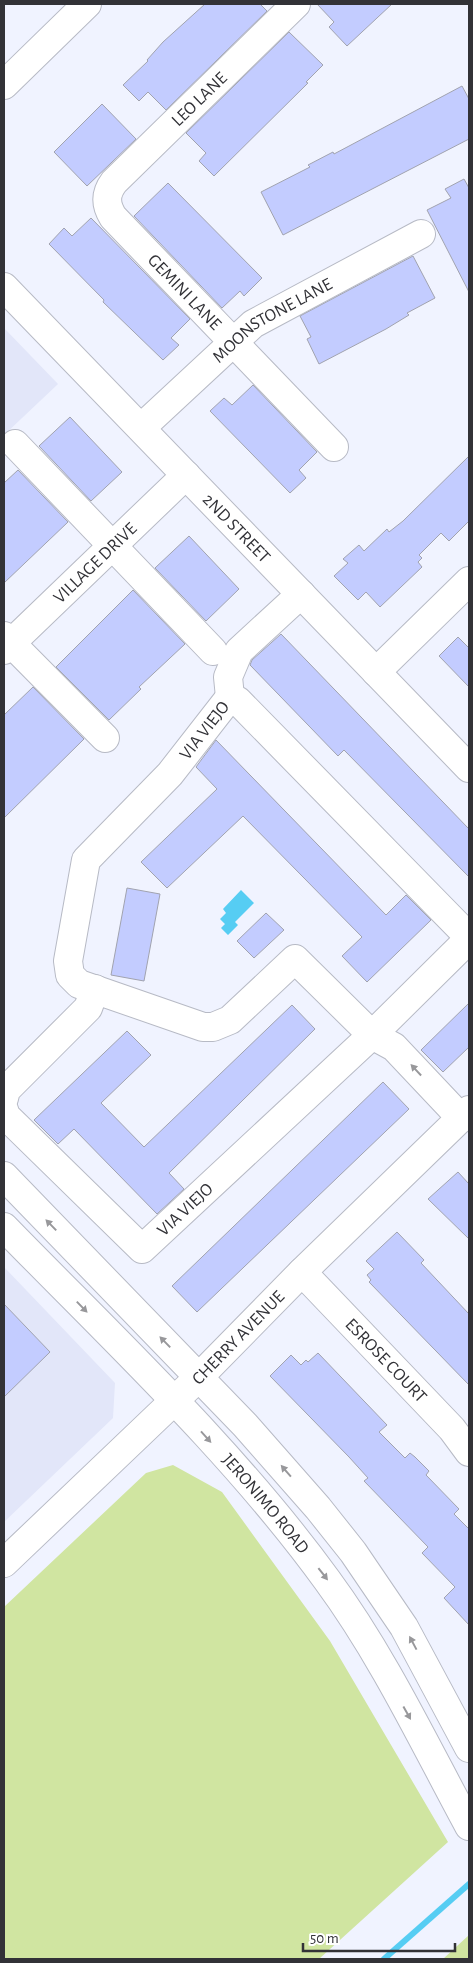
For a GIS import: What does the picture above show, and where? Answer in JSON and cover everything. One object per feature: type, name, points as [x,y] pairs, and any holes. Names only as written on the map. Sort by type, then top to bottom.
[{"type":"street","points":[[4,85],[87,4]]},
{"type":"street","name":"LEO LANE","points":[[106,197],[114,182],[296,4]]},
{"type":"street","name":"GEMINI LANE","points":[[106,197],[108,208],[113,217],[334,447]]},
{"type":"street","name":"MOONSTONE LANE","points":[[141,428],[253,324],[275,310],[421,234]]},
{"type":"street","name":"2ND STREET","points":[[4,288],[469,768]]},
{"type":"street","points":[[15,444],[111,547],[213,651]]},
{"type":"street","name":"VILLAGE DRIVE","points":[[6,643],[186,475]]},
{"type":"street","points":[[376,672],[469,581]]},
{"type":"street","points":[[230,697],[228,677],[239,651],[302,594]]},
{"type":"street","points":[[6,643],[105,738]]},
{"type":"street","name":"VIA VIEJO","points":[[4,1110],[6,1116],[142,1249],[372,1035],[469,938],[245,708],[230,697],[170,774],[86,860],[68,961],[70,974],[79,984],[203,1027],[213,1027],[230,1020],[295,959],[372,1035],[378,1056],[460,1119]]},
{"type":"street","points":[[4,1098],[6,1090],[88,1008],[95,989]]},
{"type":"street","name":"CHERRY AVENUE","points":[[5,1560],[174,1401],[302,1272],[460,1119]]},
{"type":"street","name":"JERONIMO ROAD","points":[[4,1176],[245,1425],[306,1494],[353,1552],[404,1627],[469,1748]]},
{"type":"street","name":"JERONIMO ROAD","points":[[4,1227],[174,1401],[279,1518],[328,1580],[371,1646],[469,1826]]},
{"type":"street","name":"ESROSE COURT","points":[[302,1272],[452,1429],[469,1452]]},
{"type":"shaded area","points":[[4,328],[58,384],[4,435]]},
{"type":"shaded area","points":[[4,1267],[115,1383],[113,1418],[4,1522]]},
{"type":"green space","points":[[173,1465],[222,1492],[330,1641],[448,1842],[319,1959],[4,1959],[4,1607],[146,1473]]},
{"type":"green space","points":[[469,1935],[469,1959],[443,1959]]},
{"type":"water","points":[[241,890],[254,903],[235,922],[238,925],[228,935],[221,928],[225,924],[220,919],[226,913],[223,909]]},
{"type":"building","points":[[205,4],[260,4],[267,11],[166,110],[148,92],[139,101],[123,85],[148,61],[163,42]]},
{"type":"building","points":[[317,4],[392,4],[347,46],[329,27],[334,22]]},
{"type":"building","points":[[289,32],[323,65],[306,82],[308,83],[214,176],[199,161],[206,153],[186,133]]},
{"type":"building","points":[[462,86],[469,99],[469,139],[283,235],[261,192],[310,167],[308,165],[333,152],[334,154]]},
{"type":"building","points":[[102,104],[136,139],[87,186],[54,152]]},
{"type":"building","points":[[464,179],[469,188],[469,292],[427,210],[451,198],[445,189]]},
{"type":"building","points":[[168,183],[262,278],[244,296],[240,291],[222,308],[134,216]]},
{"type":"building","points":[[91,218],[190,319],[171,338],[179,345],[163,360],[103,302],[104,300],[49,244],[64,228],[72,236]]},
{"type":"building","points":[[413,256],[435,298],[407,313],[409,315],[386,329],[319,364],[307,339],[311,337],[300,316]]},
{"type":"building","points":[[253,385],[317,452],[299,470],[306,478],[290,493],[210,411],[224,398],[232,405]]},
{"type":"building","points":[[70,417],[122,472],[91,501],[39,446]]},
{"type":"building","points":[[469,456],[469,521],[449,541],[441,533],[419,555],[422,558],[418,562],[422,567],[380,607],[366,592],[358,600],[334,576],[348,563],[343,559],[359,545],[364,551],[387,529],[389,532],[403,521]]},
{"type":"building","points":[[18,470],[68,522],[4,583],[4,483]]},
{"type":"building","points":[[189,536],[239,589],[206,621],[155,568]]},
{"type":"building","points":[[133,590],[185,644],[139,687],[141,689],[109,720],[56,667]]},
{"type":"building","points":[[281,634],[469,829],[469,877],[344,750],[338,756],[250,665],[252,660]]},
{"type":"building","points":[[458,637],[469,648],[469,687],[439,656]]},
{"type":"building","points":[[33,687],[84,739],[4,818],[4,715]]},
{"type":"building","points":[[216,740],[386,915],[406,895],[431,920],[367,982],[342,956],[362,937],[243,816],[167,888],[141,862],[217,789],[196,767]]},
{"type":"building","points":[[127,888],[160,894],[144,981],[111,975]]},
{"type":"building","points":[[266,913],[284,930],[254,958],[237,941]]},
{"type":"building","points":[[469,1003],[469,1047],[443,1072],[421,1050]]},
{"type":"building","points":[[292,1005],[315,1029],[169,1173],[184,1189],[157,1214],[74,1129],[58,1144],[34,1120],[127,1031],[151,1055],[101,1103],[144,1147]]},
{"type":"building","points":[[383,1082],[409,1109],[197,1312],[172,1286]]},
{"type":"building","points":[[458,1172],[469,1184],[469,1239],[428,1199]]},
{"type":"building","points":[[397,1232],[424,1260],[421,1263],[469,1314],[469,1385],[369,1282],[371,1280],[367,1275],[374,1269],[366,1261]]},
{"type":"building","points":[[4,1304],[50,1352],[4,1397]]},
{"type":"building","points":[[318,1353],[387,1425],[379,1432],[405,1458],[410,1453],[415,1457],[429,1471],[426,1475],[459,1509],[454,1514],[469,1529],[469,1625],[444,1598],[455,1587],[422,1553],[428,1547],[364,1481],[368,1478],[349,1457],[270,1376],[291,1355],[301,1365],[306,1360],[308,1362]]},
{"type":"waterway","points":[[384,1959],[469,1884]]}]
